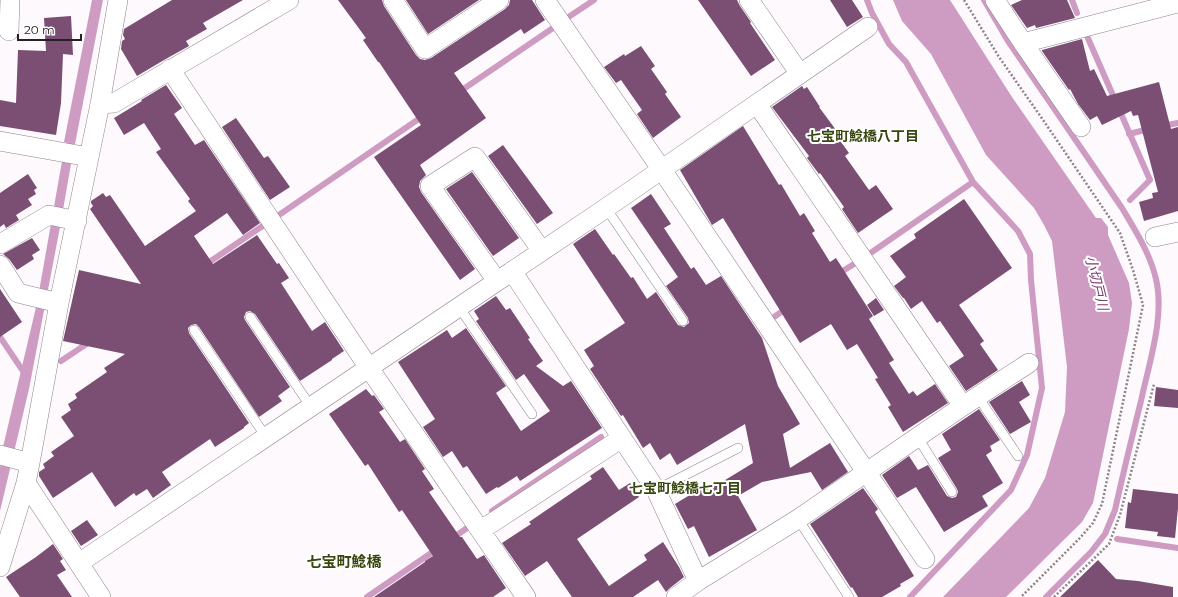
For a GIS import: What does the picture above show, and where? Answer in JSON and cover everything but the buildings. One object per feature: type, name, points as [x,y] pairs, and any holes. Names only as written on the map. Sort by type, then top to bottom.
[{"type":"street","points":[[9,31],[10,0]]},
{"type":"street","points":[[101,597],[26,483],[15,459],[54,302],[64,218],[85,156],[100,104],[118,0]]},
{"type":"street","points":[[100,104],[114,103],[288,0]]},
{"type":"street","points":[[393,0],[425,49],[499,0]]},
{"type":"street","points":[[545,0],[925,559]]},
{"type":"street","points":[[749,0],[800,74]]},
{"type":"street","points":[[995,0],[1081,127]]},
{"type":"street","points":[[1023,43],[1178,3]]},
{"type":"street","points":[[79,563],[662,170],[868,27]]},
{"type":"street","points":[[170,69],[369,368],[526,597]]},
{"type":"street","points":[[757,104],[971,402]]},
{"type":"street","points":[[0,141],[85,156]]},
{"type":"street","points":[[542,251],[475,157],[430,186],[505,276],[622,438],[656,490],[698,581]]},
{"type":"street","points":[[0,244],[64,218]]},
{"type":"street","points":[[1155,237],[1178,232]]},
{"type":"street","points":[[0,265],[18,293],[54,302]]},
{"type":"street","points":[[676,597],[698,581],[798,519],[1029,363]]},
{"type":"street","points":[[481,530],[622,438]]},
{"type":"street","points":[[0,567],[26,483]]},
{"type":"lane","points":[[606,208],[683,321]]},
{"type":"lane","points":[[459,307],[532,414]]},
{"type":"lane","points":[[250,316],[311,407]]},
{"type":"lane","points":[[194,330],[266,437]]},
{"type":"lane","points":[[971,402],[1018,456]]},
{"type":"lane","points":[[918,438],[952,492]]},
{"type":"lane","points":[[656,490],[738,448]]},
{"type":"lane","points":[[798,519],[849,597]]},
{"type":"path","points":[[964,0],[1000,57],[1120,233],[1133,270],[1142,305],[1102,504],[1093,523],[1021,597]]},
{"type":"path","points":[[1054,597],[1109,544],[1120,515],[1154,384]]},
{"type":"water","points":[[92,0],[103,0],[75,144],[73,144],[60,227],[29,389],[0,511],[0,468],[3,447],[37,303],[64,150],[67,143],[64,142]]},
{"type":"water","name":"小切戸川","points":[[893,0],[950,0],[1012,97],[1096,218],[1101,218],[1108,227],[1108,235],[1129,283],[1132,303],[1129,329],[1093,503],[1082,522],[1006,597],[943,597],[1029,508],[1045,478],[1065,412],[1067,367],[1052,241],[1034,208],[986,155],[931,54],[902,21]]},
{"type":"waterway","points":[[570,16],[594,0]]},
{"type":"waterway","points":[[867,0],[872,13],[889,44],[906,62],[973,182],[1018,231],[1030,254],[1031,280],[1042,388],[1027,455],[1011,490],[910,597]]},
{"type":"waterway","points":[[984,0],[1008,41],[1122,208],[1142,242],[1150,260],[1156,279],[1158,294],[1159,309],[1152,356],[1115,510],[1105,534],[1091,552],[1046,597]]},
{"type":"waterway","points":[[1072,0],[1077,13]]},
{"type":"waterway","points":[[459,92],[553,28]]},
{"type":"waterway","points":[[1087,36],[1150,180],[1130,200]]},
{"type":"waterway","points":[[279,215],[423,116]]},
{"type":"waterway","points":[[1162,126],[1178,123]]},
{"type":"waterway","points":[[1129,134],[1149,129]]},
{"type":"waterway","points":[[872,252],[973,182]]},
{"type":"waterway","points":[[205,265],[264,225]]},
{"type":"waterway","points":[[838,274],[854,264]]},
{"type":"waterway","points":[[774,317],[787,308]]},
{"type":"waterway","points":[[0,337],[25,374]]},
{"type":"waterway","points":[[61,361],[91,341]]},
{"type":"waterway","points":[[492,511],[601,437]]},
{"type":"waterway","points":[[453,538],[467,528]]},
{"type":"waterway","points":[[1117,539],[1178,548]]},
{"type":"waterway","points":[[367,597],[437,549]]},
{"type":"district","name":"七宝町鯰橋八丁目","points":[[863,136]]},
{"type":"district","name":"七宝町鯰橋七丁目","points":[[685,488]]},
{"type":"district","name":"七宝町鯰橋","points":[[344,562]]}]
